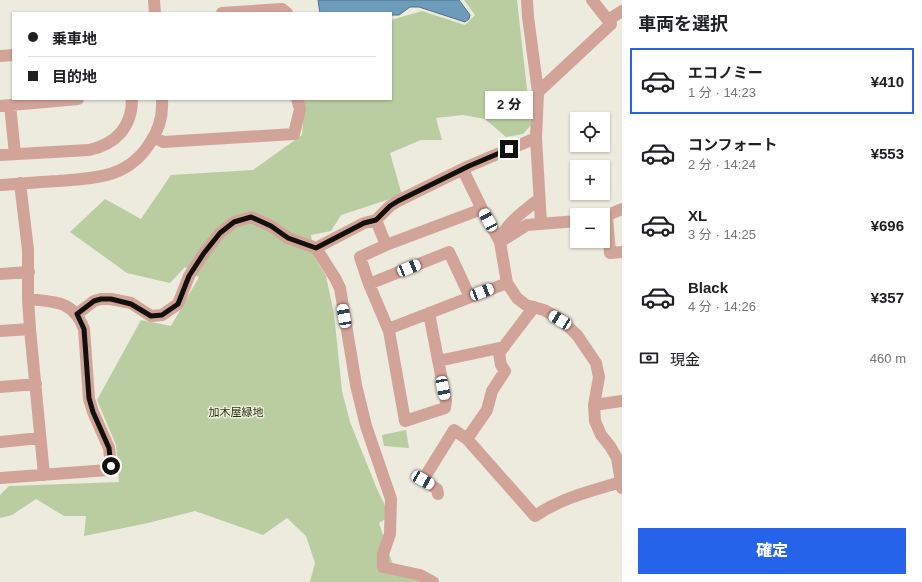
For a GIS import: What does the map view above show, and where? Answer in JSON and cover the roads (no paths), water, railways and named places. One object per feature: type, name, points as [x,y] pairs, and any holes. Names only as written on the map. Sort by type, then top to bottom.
[{"type":"street","points":[[154,0],[155,12]]},
{"type":"street","points":[[527,0],[538,92],[536,138],[541,223]]},
{"type":"street","points":[[538,92],[611,24],[592,0]]},
{"type":"street","points":[[237,12],[282,9],[286,12]]},
{"type":"street","points":[[608,20],[622,11]]},
{"type":"street","points":[[0,56],[12,55]]},
{"type":"street","points":[[15,154],[5,106],[68,100]]},
{"type":"street","points":[[0,155],[89,150],[102,147],[114,139],[122,131],[128,121],[132,107],[132,100]]},
{"type":"street","points":[[0,185],[96,178],[125,168],[146,150],[154,137],[160,120],[162,100]]},
{"type":"street","points":[[154,137],[163,142],[294,134],[300,109],[297,100]]},
{"type":"street","points":[[316,248],[364,223],[376,220],[390,206],[398,201],[463,170],[536,138]]},
{"type":"street","points":[[438,494],[437,489],[423,480],[454,430],[467,439],[534,516],[568,498],[622,485],[617,458],[601,435],[595,421],[594,405],[599,377],[596,363],[577,335],[560,320],[544,310],[526,305],[517,298],[507,283],[500,242],[463,170]]},
{"type":"street","points":[[20,184],[28,250],[28,299],[30,329],[44,475]]},
{"type":"street","points":[[500,242],[502,233],[535,202]]},
{"type":"street","points":[[429,313],[446,401],[445,408],[405,420],[388,329],[369,284],[360,257],[386,245],[482,209]]},
{"type":"street","points":[[610,214],[622,209]]},
{"type":"street","points":[[77,314],[94,301],[111,299],[131,304],[151,316],[162,315],[178,304],[189,276],[204,253],[220,233],[234,222],[251,217],[271,226],[288,238],[316,248],[340,288],[356,385],[366,426],[391,499],[390,534],[384,554],[383,567],[420,576],[433,582]]},
{"type":"street","points":[[376,220],[386,245]]},
{"type":"street","points":[[500,242],[527,225],[570,221]]},
{"type":"street","points":[[609,248],[610,254],[622,252]]},
{"type":"street","points":[[369,284],[449,252],[470,297]]},
{"type":"street","points":[[0,274],[28,272]]},
{"type":"street","points":[[388,329],[507,283]]},
{"type":"street","points":[[0,478],[108,470],[111,466],[109,448],[93,412],[89,398],[84,329],[77,314],[69,307],[57,302],[28,299]]},
{"type":"street","points":[[467,439],[487,410],[492,391],[505,371],[499,354],[534,307]]},
{"type":"street","points":[[0,331],[30,329]]},
{"type":"street","points":[[438,360],[504,347]]},
{"type":"street","points":[[0,387],[36,384]]},
{"type":"street","points":[[594,405],[622,401]]},
{"type":"street","points":[[0,442],[40,438]]},
{"type":"water","points":[[318,0],[459,0],[470,15],[469,19],[465,22],[419,7],[410,7],[399,15],[392,15],[392,12],[320,12]]},
{"type":"park label","name":"加木屋緑地","points":[[236,412]]}]
